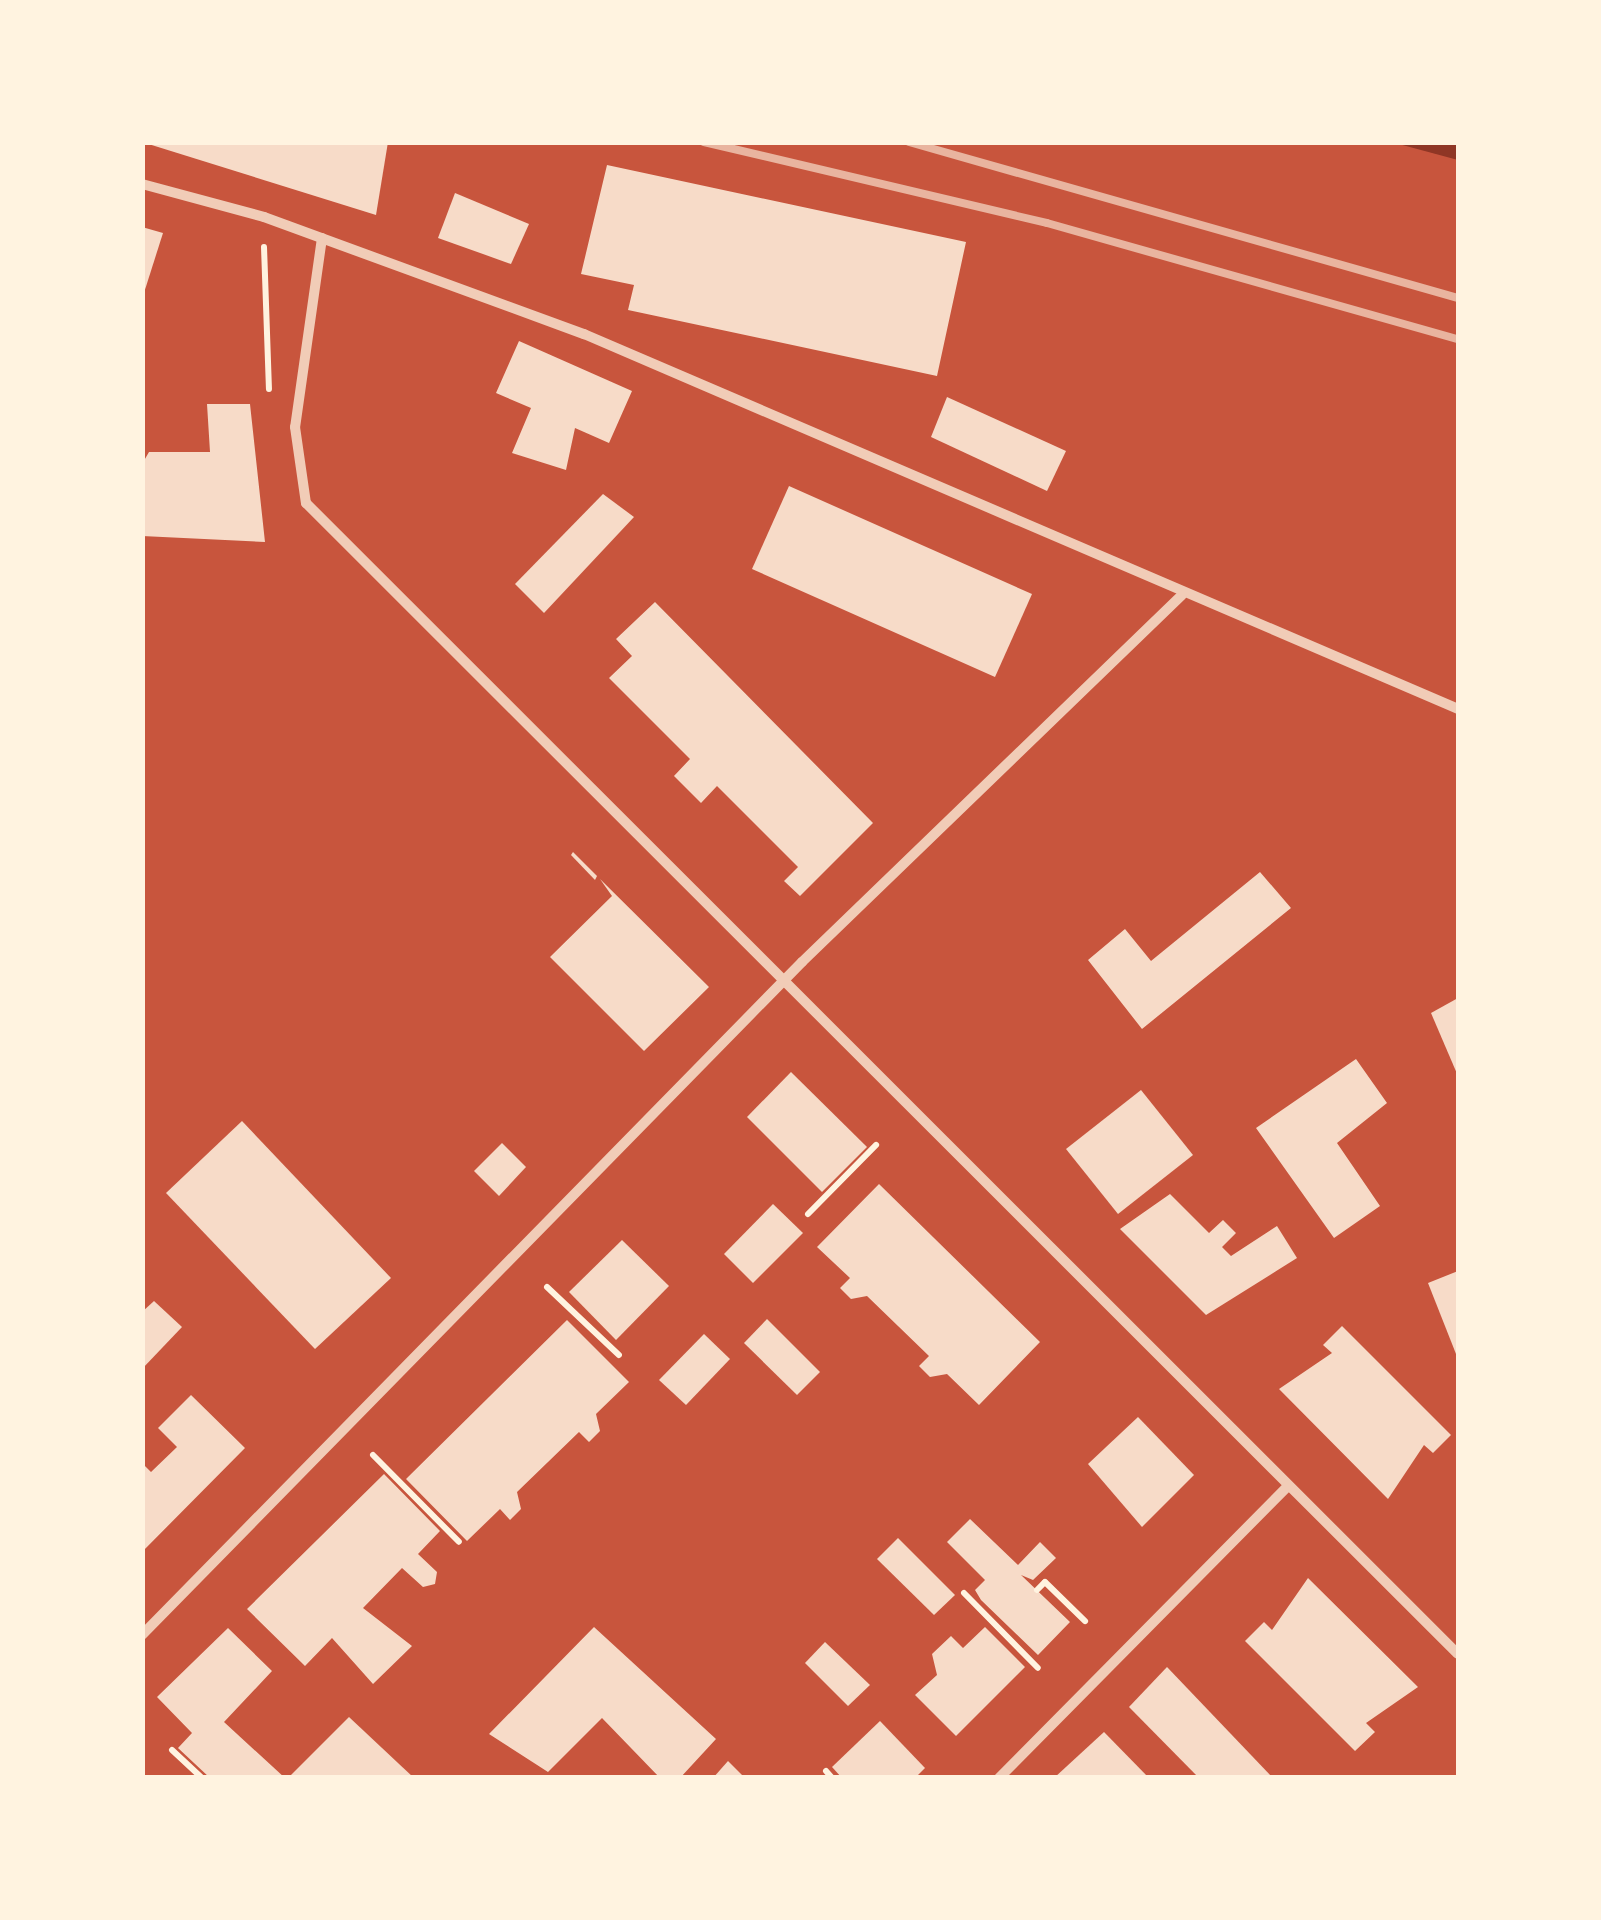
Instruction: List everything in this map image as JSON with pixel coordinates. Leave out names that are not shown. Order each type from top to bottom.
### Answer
[{"type":"street","points":[[142,184],[322,238],[584,334],[1182,594],[1458,709]]},
{"type":"street","points":[[322,238],[295,426],[306,503],[787,977],[1458,1654]]},
{"type":"street","points":[[142,1635],[787,977],[1182,594]]},
{"type":"street","points":[[999,1778],[1288,1486]]},
{"type":"path","points":[[808,1214],[876,1145]]},
{"type":"path","points":[[547,1286],[619,1355]]},
{"type":"path","points":[[373,1455],[459,1542]]},
{"type":"path","points":[[1037,1590],[1045,1582],[1085,1621]]},
{"type":"path","points":[[964,1593],[1038,1668]]},
{"type":"path","points":[[172,1750],[202,1778]]},
{"type":"shaded area","points":[[1395,143],[1458,143],[1458,160]]},
{"type":"building","points":[[142,142],[388,142],[376,215]]},
{"type":"building","points":[[607,165],[966,242],[937,376],[628,310],[634,285],[581,274]]},
{"type":"building","points":[[455,193],[529,224],[511,264],[438,238]]},
{"type":"building","points":[[142,227],[163,233],[143,296],[142,295]]},
{"type":"building","points":[[519,341],[632,391],[609,443],[575,428],[566,470],[512,453],[531,408],[496,393]]},
{"type":"building","points":[[947,397],[1066,451],[1047,491],[931,437]]},
{"type":"building","points":[[207,404],[250,404],[265,542],[142,536],[142,464],[149,452],[210,452]]},
{"type":"building","points":[[789,486],[1032,594],[995,677],[752,569]]},
{"type":"building","points":[[603,494],[634,517],[544,613],[515,584]]},
{"type":"building","points":[[655,602],[873,823],[800,896],[784,881],[798,867],[717,786],[701,803],[674,776],[690,759],[609,678],[632,656],[616,639]]},
{"type":"building","points":[[573,852],[597,876],[595,880],[571,855]]},
{"type":"building","points":[[1260,872],[1291,908],[1142,1029],[1088,960],[1125,929],[1151,961]]},
{"type":"building","points":[[600,879],[709,987],[644,1051],[550,957],[612,896]]},
{"type":"building","points":[[1458,998],[1458,1076],[1431,1013]]},
{"type":"building","points":[[1356,1059],[1387,1103],[1337,1143],[1380,1206],[1334,1238],[1256,1128]]},
{"type":"building","points":[[791,1072],[867,1147],[822,1192],[747,1117]]},
{"type":"building","points":[[1141,1090],[1193,1155],[1118,1214],[1066,1149]]},
{"type":"building","points":[[242,1121],[391,1278],[315,1349],[166,1193]]},
{"type":"building","points":[[502,1143],[526,1167],[499,1196],[474,1171]]},
{"type":"building","points":[[879,1184],[1040,1342],[979,1405],[947,1374],[930,1377],[919,1366],[929,1356],[867,1296],[851,1299],[840,1288],[850,1278],[817,1247]]},
{"type":"building","points":[[1170,1194],[1209,1233],[1223,1220],[1236,1233],[1222,1247],[1231,1256],[1277,1226],[1297,1258],[1206,1315],[1120,1229]]},
{"type":"building","points":[[773,1204],[803,1233],[753,1283],[724,1254]]},
{"type":"building","points":[[622,1240],[669,1286],[616,1340],[569,1292]]},
{"type":"building","points":[[1458,1271],[1458,1359],[1428,1283]]},
{"type":"building","points":[[154,1301],[182,1327],[142,1369],[142,1312]]},
{"type":"building","points":[[767,1319],[820,1372],[797,1395],[744,1343]]},
{"type":"building","points":[[567,1320],[629,1382],[596,1414],[600,1431],[589,1442],[579,1432],[517,1492],[521,1509],[510,1520],[500,1509],[467,1541],[406,1479]]},
{"type":"building","points":[[1342,1326],[1451,1435],[1433,1453],[1424,1445],[1388,1499],[1279,1389],[1332,1353],[1323,1345]]},
{"type":"building","points":[[704,1334],[730,1359],[686,1405],[659,1380]]},
{"type":"building","points":[[191,1395],[245,1448],[142,1552],[142,1463],[151,1472],[177,1447],[158,1428]]},
{"type":"building","points":[[1138,1417],[1194,1475],[1142,1527],[1088,1464]]},
{"type":"building","points":[[384,1474],[440,1531],[418,1554],[437,1572],[435,1584],[423,1587],[402,1568],[363,1608],[412,1646],[373,1684],[332,1638],[305,1666],[247,1609]]},
{"type":"building","points":[[970,1519],[1018,1565],[1040,1542],[1056,1558],[1033,1580],[1021,1575],[1070,1622],[1038,1655],[981,1600],[975,1590],[985,1580],[947,1542]]},
{"type":"building","points":[[898,1538],[955,1595],[934,1615],[877,1559]]},
{"type":"building","points":[[1308,1578],[1418,1687],[1366,1723],[1375,1732],[1355,1751],[1245,1641],[1264,1622],[1272,1630]]},
{"type":"building","points":[[594,1627],[716,1739],[680,1778],[660,1778],[602,1718],[548,1772],[489,1734]]},
{"type":"building","points":[[985,1627],[1025,1667],[956,1736],[915,1695],[937,1675],[932,1654],[951,1636],[963,1648]]},
{"type":"building","points":[[228,1628],[272,1671],[224,1722],[285,1778],[210,1778],[178,1748],[192,1733],[157,1697]]},
{"type":"building","points":[[825,1642],[870,1685],[848,1706],[805,1663]]},
{"type":"building","points":[[1167,1667],[1273,1778],[1199,1778],[1129,1707]]},
{"type":"building","points":[[349,1717],[414,1778],[288,1778]]},
{"type":"building","points":[[880,1721],[925,1768],[915,1778],[842,1778],[832,1767]]},
{"type":"building","points":[[1104,1732],[1149,1778],[1054,1778]]},
{"type":"building","points":[[728,1761],[745,1778],[713,1778]]},
{"type":"railway","points":[[704,142],[1047,223],[1458,339]]},
{"type":"railway","points":[[909,142],[1458,298]]}]
